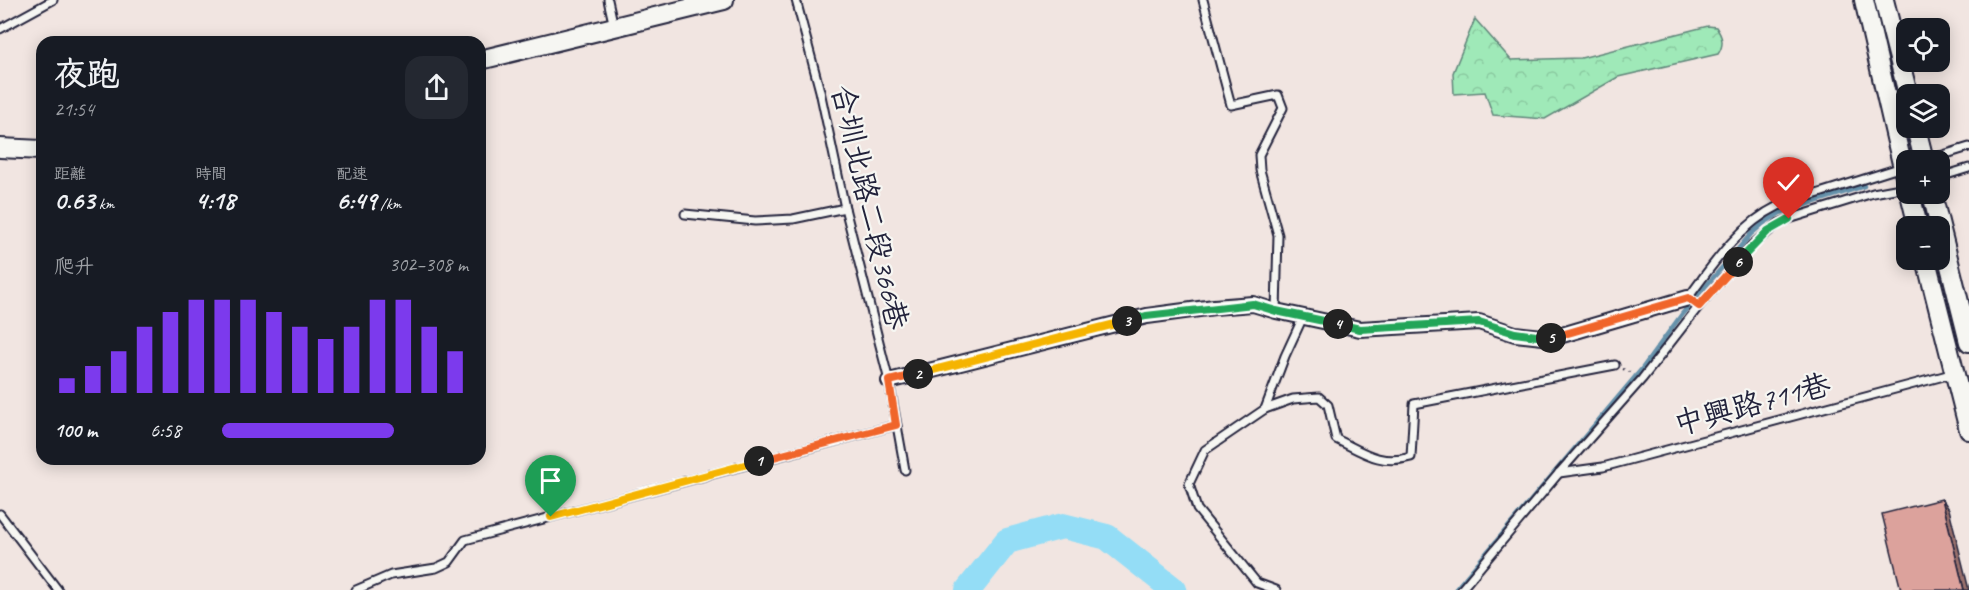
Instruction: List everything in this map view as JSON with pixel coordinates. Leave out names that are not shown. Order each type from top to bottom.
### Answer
[{"type":"street","points":[[486,59],[724,0]]},
{"type":"street","points":[[1864,0],[1900,150]]},
{"type":"street","points":[[1884,0],[1905,84]]},
{"type":"street","points":[[0,148],[36,150]]},
{"type":"street","points":[[1934,204],[1969,342]]},
{"type":"street","points":[[1929,270],[1962,371],[1969,430]]},
{"type":"street","points":[[889,381],[1146,316],[1253,304],[1360,329],[1479,322],[1515,333],[1552,338],[1694,302]]},
{"type":"lane","points":[[0,28],[53,0]]},
{"type":"lane","points":[[608,0],[614,27]]},
{"type":"lane","name":"合圳北路二段366巷","points":[[796,0],[889,381],[905,470]]},
{"type":"lane","points":[[1203,0],[1231,105],[1278,95],[1283,108],[1259,155],[1260,170],[1278,235],[1276,311]]},
{"type":"lane","points":[[1950,153],[1969,147]]},
{"type":"lane","points":[[1950,174],[1969,168]]},
{"type":"lane","points":[[1461,590],[1642,379],[1694,302],[1726,249],[1751,224],[1778,206],[1896,174]]},
{"type":"lane","points":[[1694,302],[1752,245],[1779,223],[1873,192],[1896,189]]},
{"type":"lane","points":[[685,214],[755,221],[793,219],[846,208]]},
{"type":"lane","points":[[1265,409],[1285,356],[1304,316]]},
{"type":"lane","points":[[1276,590],[1257,583],[1197,509],[1189,484],[1205,450],[1265,409],[1293,399],[1319,397],[1328,405],[1336,439],[1380,460],[1396,461],[1411,457],[1414,405],[1615,365]]},
{"type":"lane","name":"中興路711巷","points":[[1559,473],[1604,467],[1962,371]]},
{"type":"lane","points":[[356,590],[391,575],[436,568],[450,562],[465,540],[896,425]]},
{"type":"lane","points":[[0,514],[58,590]]},
{"type":"green space","points":[[1475,19],[1511,60],[1581,58],[1708,26],[1716,27],[1722,43],[1718,54],[1618,77],[1545,119],[1493,115],[1485,92],[1454,94],[1453,73]]},
{"type":"building","points":[[1942,499],[1964,590],[1901,590],[1882,514]]},
{"type":"waterway","points":[[1455,590],[1641,370],[1682,314],[1751,234],[1780,213],[1864,186]]},
{"type":"waterway","points":[[968,590],[1007,541],[1063,526],[1107,537],[1174,590]]},
{"type":"route","points":[[551,517],[896,425],[889,381],[1146,316],[1253,304],[1360,329],[1479,322],[1515,333],[1552,338],[1688,298],[1699,306],[1752,245],[1779,223],[1789,219]]}]
